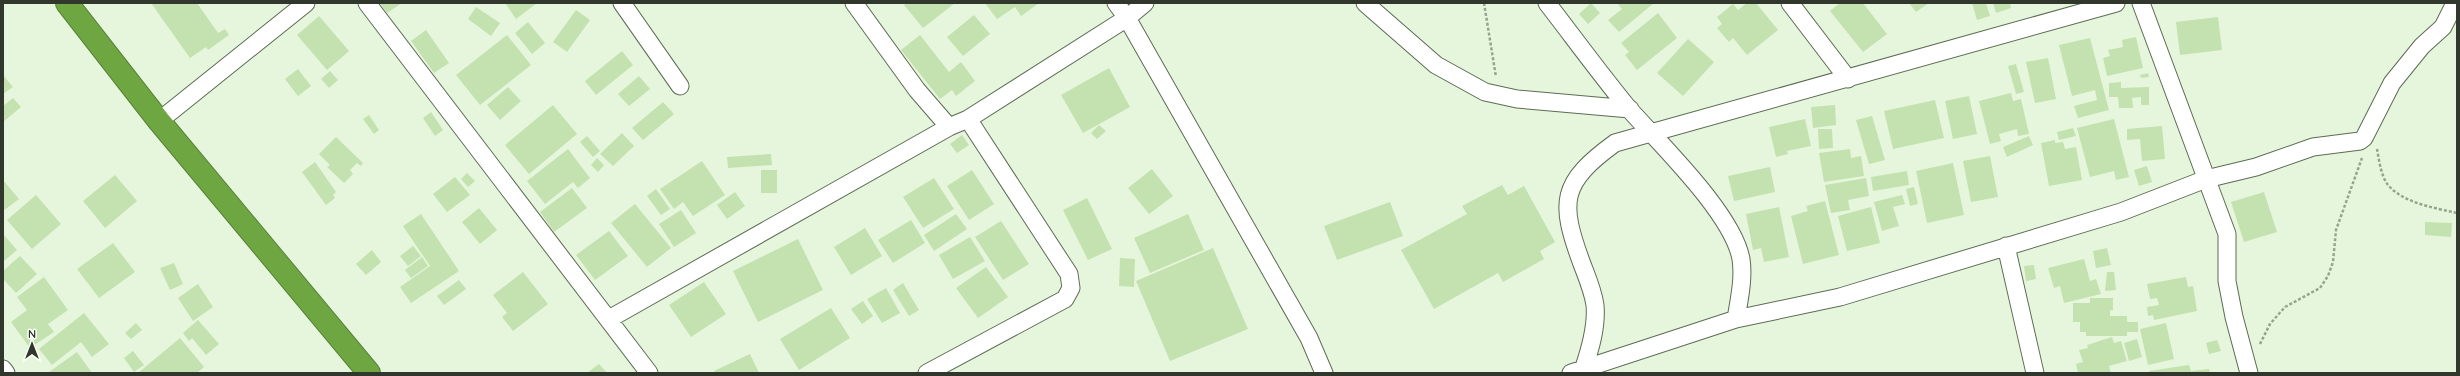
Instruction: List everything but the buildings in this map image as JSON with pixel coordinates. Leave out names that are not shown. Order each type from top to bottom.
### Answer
[{"type":"highway","points":[[67,3],[159,121],[369,373]]},
{"type":"street","points":[[159,121],[306,3]]},
{"type":"street","points":[[367,3],[649,373]]},
{"type":"street","points":[[622,3],[680,86]]},
{"type":"street","points":[[854,3],[917,90],[950,127]]},
{"type":"street","points":[[1116,3],[1127,18],[1309,338],[1324,373]]},
{"type":"street","points":[[609,319],[950,127],[968,119],[1127,18],[1145,3]]},
{"type":"street","points":[[1365,3],[1436,65],[1475,88],[1500,96],[1630,109]]},
{"type":"street","points":[[1547,3],[1630,109],[1652,132],[1708,199],[1735,240],[1741,258],[1742,276],[1736,319]]},
{"type":"street","points":[[1790,3],[1848,79]]},
{"type":"street","points":[[1577,371],[1591,346],[1595,305],[1570,233],[1567,202],[1574,183],[1582,169],[1615,143],[2116,3]]},
{"type":"street","points":[[2140,3],[2227,234],[2227,281],[2249,373]]},
{"type":"street","points":[[1577,371],[1736,319],[1840,297],[2121,212],[2206,180],[2256,167],[2313,147],[2357,141],[2364,138],[2392,83],[2422,46],[2443,27],[2455,3]]},
{"type":"street","points":[[927,373],[1065,299],[1071,288],[1068,274],[968,119]]},
{"type":"street","points":[[2006,246],[2035,373]]},
{"type":"street","points":[[3,369],[6,373]]},
{"type":"path","points":[[1484,3],[1500,96]]},
{"type":"path","points":[[2372,121],[2379,161],[2388,185],[2405,197],[2431,207],[2457,213]]},
{"type":"path","points":[[2249,373],[2270,324],[2285,307],[2320,288],[2328,276],[2333,262],[2336,230],[2362,159],[2364,138]]}]
